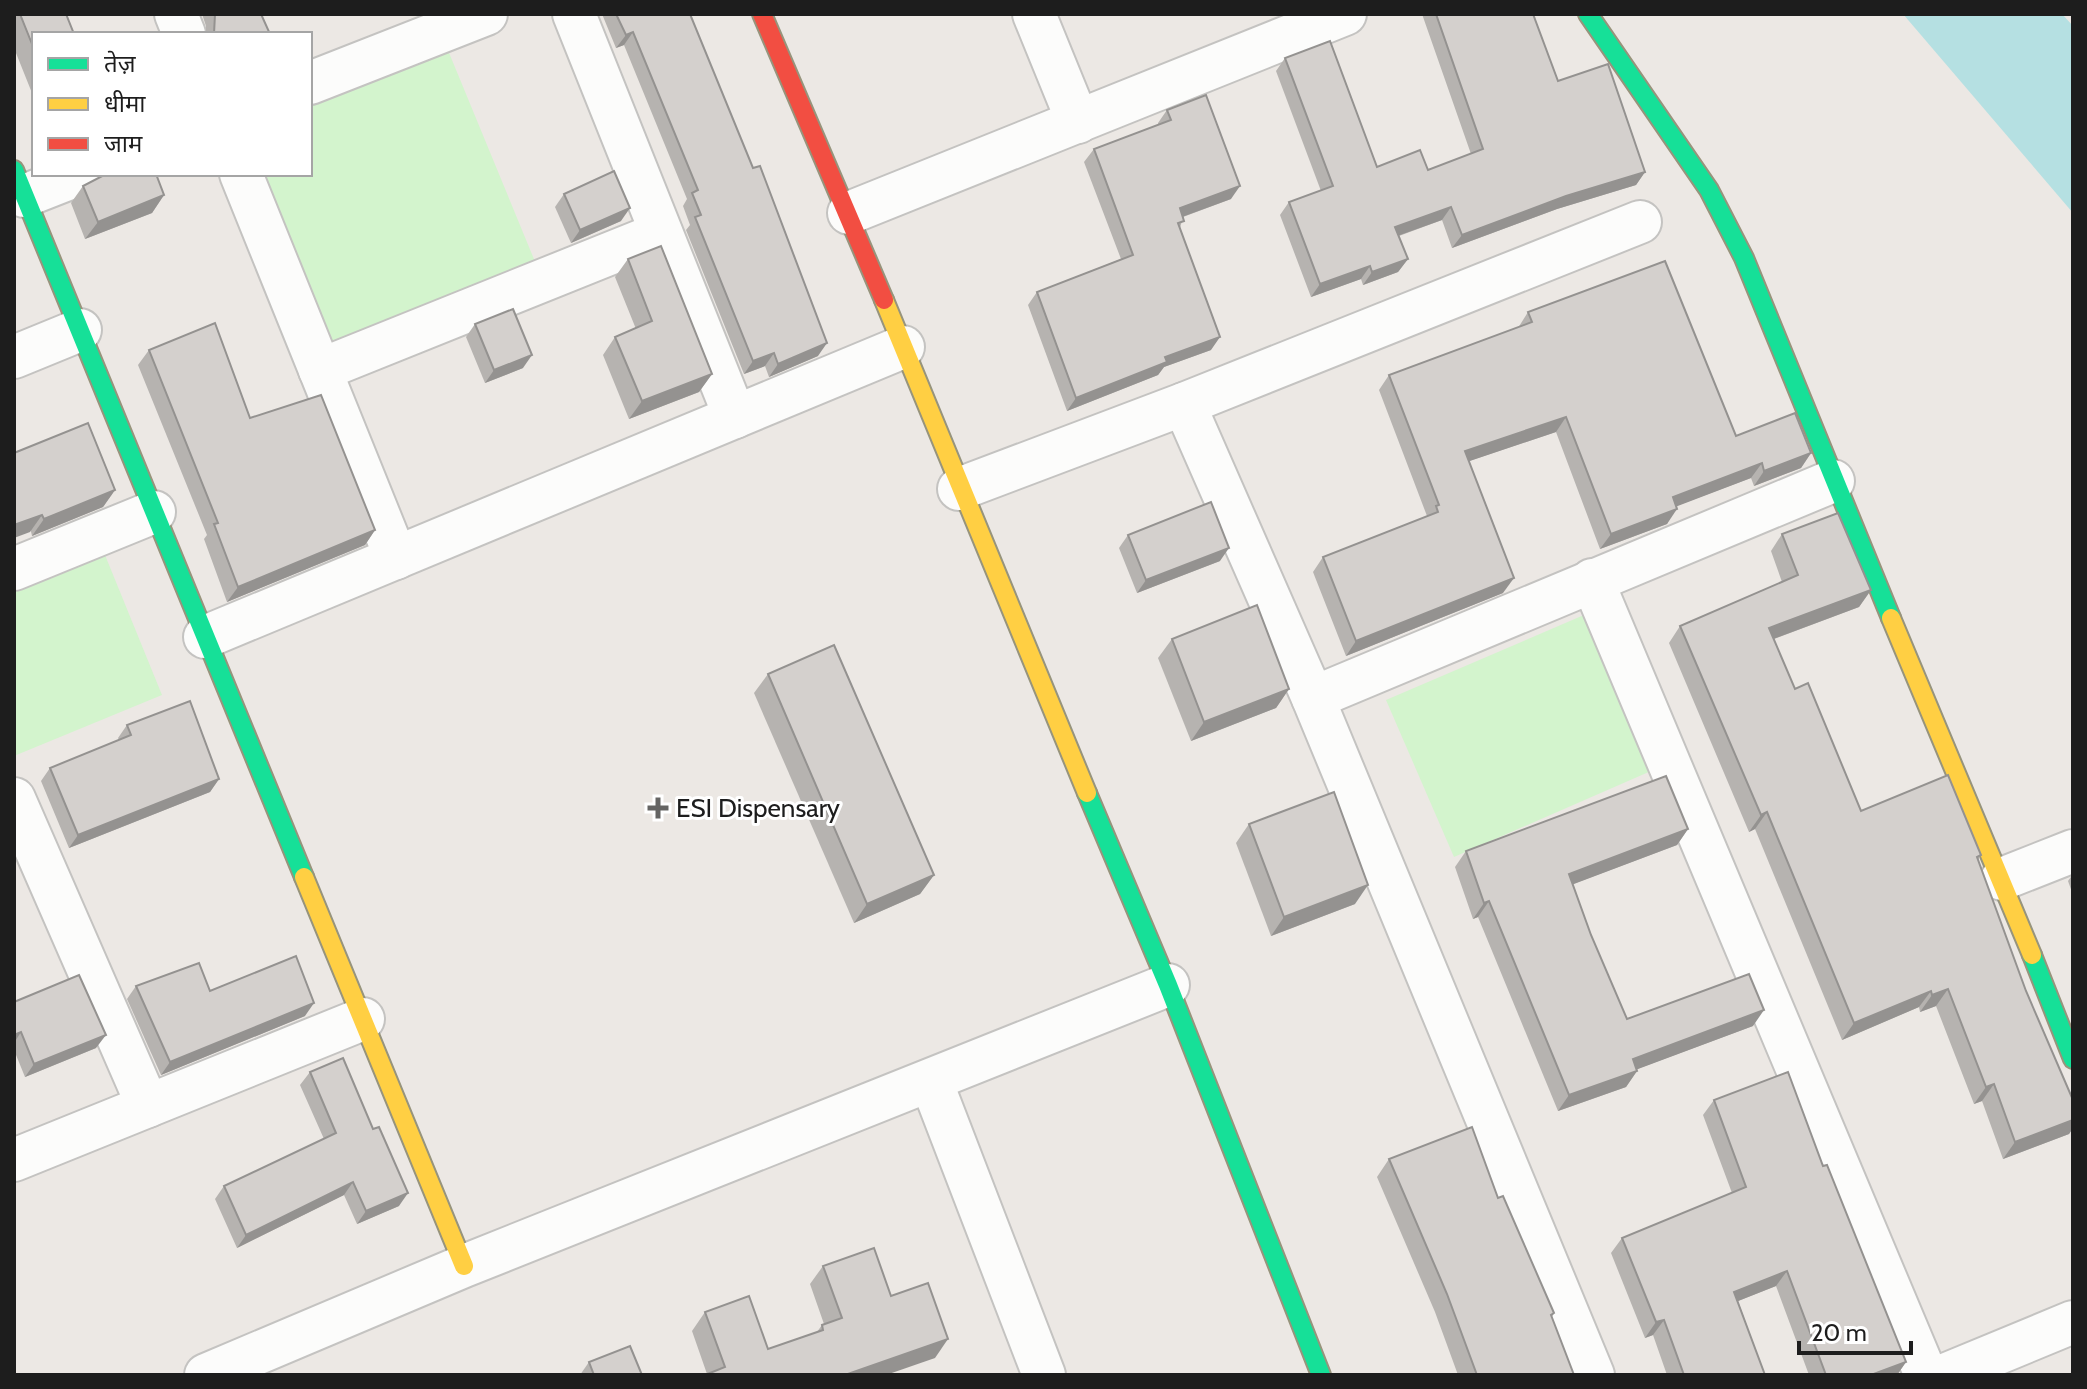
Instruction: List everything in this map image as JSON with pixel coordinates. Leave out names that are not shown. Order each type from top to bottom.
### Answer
[{"type":"street","points":[[312,82],[486,14]]},
{"type":"street","points":[[574,14],[735,417]]},
{"type":"street","points":[[762,14],[849,213],[959,489],[1168,985],[1321,1375]]},
{"type":"street","points":[[1034,14],[1078,122]]},
{"type":"street","points":[[1588,14],[1709,190],[1728,225],[1800,390],[1833,481],[2002,879],[2073,1059]]},
{"type":"street","points":[[849,213],[1334,16]]},
{"type":"street","points":[[66,176],[19,183],[464,1266]]},
{"type":"street","points":[[242,176],[396,558]]},
{"type":"street","points":[[959,489],[1184,404],[1640,222]]},
{"type":"street","points":[[320,370],[661,233]]},
{"type":"street","points":[[14,357],[80,330]]},
{"type":"street","points":[[205,637],[903,347]]},
{"type":"street","points":[[1184,404],[1313,698],[1593,1375]]},
{"type":"street","points":[[1313,698],[1833,481]]},
{"type":"street","points":[[14,569],[154,512]]},
{"type":"street","points":[[1592,580],[1926,1375]]},
{"type":"street","points":[[14,799],[148,1106]]},
{"type":"street","points":[[2002,879],[2073,851]]},
{"type":"street","points":[[206,1375],[464,1266],[1168,985]]},
{"type":"street","points":[[14,1160],[363,1019]]},
{"type":"street","points":[[931,1081],[1041,1374]]},
{"type":"street","points":[[1945,1375],[2073,1322]]},
{"type":"green space","points":[[445,43],[536,264],[331,348],[260,176],[312,176],[312,97]]},
{"type":"green space","points":[[105,555],[162,695],[14,756],[14,592]]},
{"type":"green space","points":[[1584,615],[1651,771],[1454,857],[1386,700]]},
{"type":"water","points":[[1903,14],[2062,14],[2073,26],[2073,213]]},
{"type":"building","points":[[20,14],[66,14],[73,32],[32,32],[32,44]]},
{"type":"building","points":[[215,14],[261,14],[269,32],[214,32]]},
{"type":"building","points":[[616,14],[690,14],[753,168],[760,166],[827,343],[778,364],[774,353],[753,361],[695,217],[701,215],[692,193],[698,190],[633,32],[626,35]]},
{"type":"building","points":[[1436,14],[1533,14],[1558,81],[1608,64],[1645,172],[1566,196],[1462,235],[1451,207],[1395,227],[1408,259],[1372,272],[1370,266],[1320,284],[1289,202],[1333,186],[1285,58],[1330,41],[1377,167],[1420,150],[1428,170],[1483,149]]},
{"type":"building","points":[[1206,95],[1240,186],[1180,208],[1184,221],[1178,223],[1220,337],[1165,357],[1167,362],[1076,398],[1037,292],[1133,255],[1094,149],[1171,120],[1167,110]]},
{"type":"building","points":[[614,171],[630,208],[580,230],[564,194]]},
{"type":"building","points":[[102,176],[157,176],[164,195],[98,222],[83,186]]},
{"type":"building","points":[[661,246],[712,374],[642,401],[615,337],[652,321],[628,259]]},
{"type":"building","points":[[1665,261],[1736,436],[1795,413],[1811,453],[1764,471],[1762,463],[1673,497],[1677,509],[1611,534],[1566,417],[1465,451],[1514,578],[1356,641],[1323,557],[1438,512],[1436,506],[1439,505],[1389,375],[1532,322],[1528,312]]},
{"type":"building","points":[[513,309],[532,355],[494,370],[475,324]]},
{"type":"building","points":[[215,323],[250,418],[321,395],[375,530],[238,587],[214,524],[218,523],[149,350]]},
{"type":"building","points":[[88,423],[115,490],[44,519],[42,515],[14,525],[14,453]]},
{"type":"building","points":[[1211,502],[1229,548],[1146,580],[1128,535]]},
{"type":"building","points":[[1838,513],[1871,590],[1769,628],[1795,689],[1808,683],[1861,811],[1948,775],[1981,855],[1977,857],[2026,991],[2073,1100],[2073,1120],[2015,1142],[1994,1084],[1986,1087],[1948,989],[1932,995],[1931,991],[1854,1023],[1767,812],[1761,815],[1680,626],[1798,575],[1782,534]]},
{"type":"building","points":[[1257,605],[1289,689],[1204,722],[1172,639]]},
{"type":"building","points":[[834,645],[934,875],[867,904],[768,674]]},
{"type":"building","points":[[190,701],[219,779],[78,835],[50,768],[131,735],[127,725]]},
{"type":"building","points":[[1666,776],[1688,829],[1569,874],[1591,935],[1627,1019],[1749,974],[1764,1010],[1633,1059],[1637,1071],[1569,1095],[1489,901],[1484,903],[1466,851]]},
{"type":"building","points":[[1334,792],[1368,885],[1284,917],[1249,824]]},
{"type":"building","points":[[296,956],[314,1003],[170,1062],[136,986],[199,963],[210,991]]},
{"type":"building","points":[[79,975],[106,1035],[34,1064],[21,1032],[14,1035],[14,1002]]},
{"type":"building","points":[[343,1058],[373,1129],[379,1127],[408,1193],[366,1211],[353,1182],[246,1235],[224,1186],[336,1133],[310,1072]]},
{"type":"building","points":[[1788,1072],[1823,1166],[1827,1165],[1906,1362],[1871,1375],[1826,1375],[1787,1271],[1734,1292],[1765,1375],[1684,1375],[1664,1320],[1656,1322],[1622,1238],[1746,1187],[1714,1100]]},
{"type":"building","points":[[1472,1127],[1498,1198],[1503,1196],[1554,1313],[1551,1315],[1574,1375],[1477,1375],[1447,1294],[1389,1159]]},
{"type":"building","points":[[874,1248],[891,1296],[928,1283],[948,1339],[845,1375],[705,1375],[725,1367],[705,1312],[749,1296],[768,1349],[823,1330],[822,1325],[842,1318],[823,1266]]},
{"type":"building","points":[[630,1346],[642,1375],[594,1375],[589,1362]]},
{"type":"traffic: fast","points":[[1588,14],[1709,190],[1744,258],[1891,618]]},
{"type":"traffic: fast","points":[[14,170],[304,877]]},
{"type":"traffic: fast","points":[[1087,793],[1168,985],[1321,1375]]},
{"type":"traffic: fast","points":[[2032,955],[2073,1059]]},
{"type":"traffic: slow","points":[[884,300],[1087,793]]},
{"type":"traffic: slow","points":[[1891,618],[2032,955]]},
{"type":"traffic: slow","points":[[304,877],[464,1266]]},
{"type":"traffic: jam","points":[[762,14],[884,300]]},
{"type":"place","name":"ESI Dispensary","points":[[658,808]]}]
